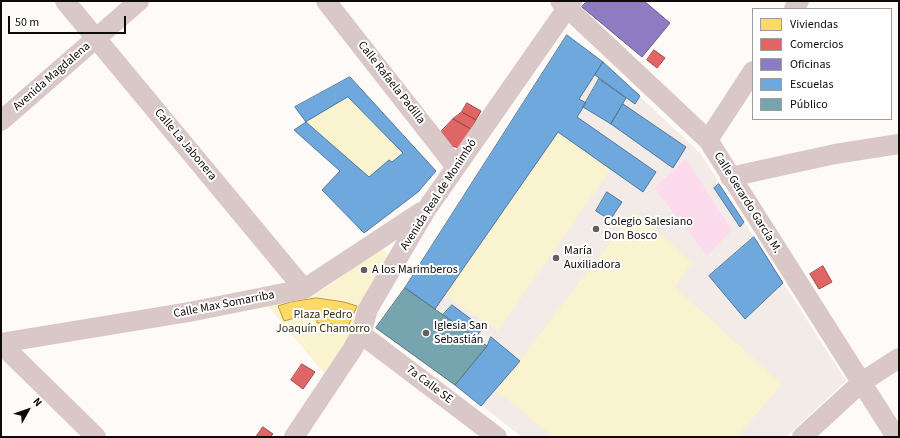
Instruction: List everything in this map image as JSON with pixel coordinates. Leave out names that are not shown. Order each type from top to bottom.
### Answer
[{"type":"street","name":"Calle La Jabonera","points":[[65,1],[304,289]]},
{"type":"street","name":"Avenida Magdalena","points":[[1,121],[139,1]]},
{"type":"street","name":"Calle Rafaela Padilla","points":[[326,1],[456,167]]},
{"type":"street","name":"Avenida Real de Monimbó","points":[[294,437],[352,350],[361,334],[368,309],[426,210],[567,3]]},
{"type":"street","name":"Calle Gerardo García M.","points":[[567,3],[708,140],[730,177],[896,437]]},
{"type":"street","points":[[708,140],[752,73]]},
{"type":"street","points":[[730,177],[835,154],[899,144]]},
{"type":"street","name":"Calle Max Somarriba","points":[[1,344],[189,312],[304,289],[426,210]]},
{"type":"street","name":"7a Calle SE","points":[[361,334],[497,437]]},
{"type":"street","points":[[1,344],[96,437]]},
{"type":"street","points":[[802,437],[862,382],[899,358]]},
{"type":"shaded area","name":"Colegio Salesiano Don Bosco","points":[[567,35],[603,62],[700,153],[846,381],[786,437],[522,437],[455,385],[376,328],[405,288]]},
{"type":"shaded area","points":[[686,159],[732,230],[707,256],[654,188]]},
{"type":"green space","points":[[348,97],[403,153],[392,162],[389,160],[369,177],[306,122]]},
{"type":"green space","points":[[558,132],[611,169],[498,331],[445,295]]},
{"type":"green space","points":[[634,211],[692,262],[675,287],[782,384],[737,437],[554,437],[496,391]]},
{"type":"green space","name":"Plaza Pedro Joaquín Chamorro","points":[[379,249],[386,251],[388,258],[348,343],[325,374],[267,305],[323,290]]},
{"type":"building: Viviendas","points":[[317,298],[344,302],[357,306],[347,329],[328,323],[317,323],[317,314],[306,315],[284,321],[278,306],[290,302]]},
{"type":"building: Comercios","points":[[654,50],[665,58],[657,68],[647,60]]},
{"type":"building: Comercios","points":[[467,103],[481,111],[476,120],[462,112]]},
{"type":"building: Comercios","points":[[462,112],[476,120],[471,129],[453,119]]},
{"type":"building: Comercios","points":[[453,119],[471,129],[460,148],[451,146],[439,134]]},
{"type":"building: Comercios","points":[[823,266],[832,282],[819,289],[810,274]]},
{"type":"building: Comercios","name":"Plaza Pedro Joaquín Chamorro","points":[[302,364],[315,372],[303,389],[291,380]]},
{"type":"building: Comercios","points":[[263,427],[273,434],[270,437],[256,437]]},
{"type":"building: Oficinas","points":[[587,1],[644,1],[670,23],[642,57],[582,7]]},
{"type":"building: Escuelas","points":[[567,35],[603,62],[579,99],[586,103],[577,117],[656,172],[643,192],[558,132],[435,309],[405,288]]},
{"type":"building: Escuelas","points":[[603,62],[640,96],[635,104],[595,75]]},
{"type":"building: Escuelas","points":[[350,77],[436,171],[418,192],[364,233],[322,190],[340,171],[294,130],[306,122],[295,107]],"holes":[[[348,97],[403,153],[392,162],[389,160],[369,177],[306,122]]]},
{"type":"building: Escuelas","points":[[599,79],[626,98],[611,124],[583,107]]},
{"type":"building: Escuelas","points":[[623,104],[686,147],[673,168],[611,124]]},
{"type":"building: Escuelas","points":[[719,184],[744,222],[740,227],[714,188]]},
{"type":"building: Escuelas","points":[[607,192],[622,202],[610,220],[596,211]]},
{"type":"building: Escuelas","points":[[754,237],[783,283],[745,319],[709,276]]},
{"type":"building: Escuelas","points":[[452,305],[483,328],[475,338],[443,315]]},
{"type":"building: Escuelas","points":[[491,337],[520,361],[481,406],[455,385],[487,346]]},
{"type":"building: Público","name":"Iglesia San Sebastián","points":[[405,288],[487,346],[455,385],[376,328]]},
{"type":"place","name":"Colegio Salesiano Don Bosco","points":[[596,229]]},
{"type":"place","name":"María Auxiliadora","points":[[556,258]]},
{"type":"place","name":"A los Marimberos","points":[[364,270]]},
{"type":"place","name":"Iglesia San Sebastián","points":[[426,333]]}]
